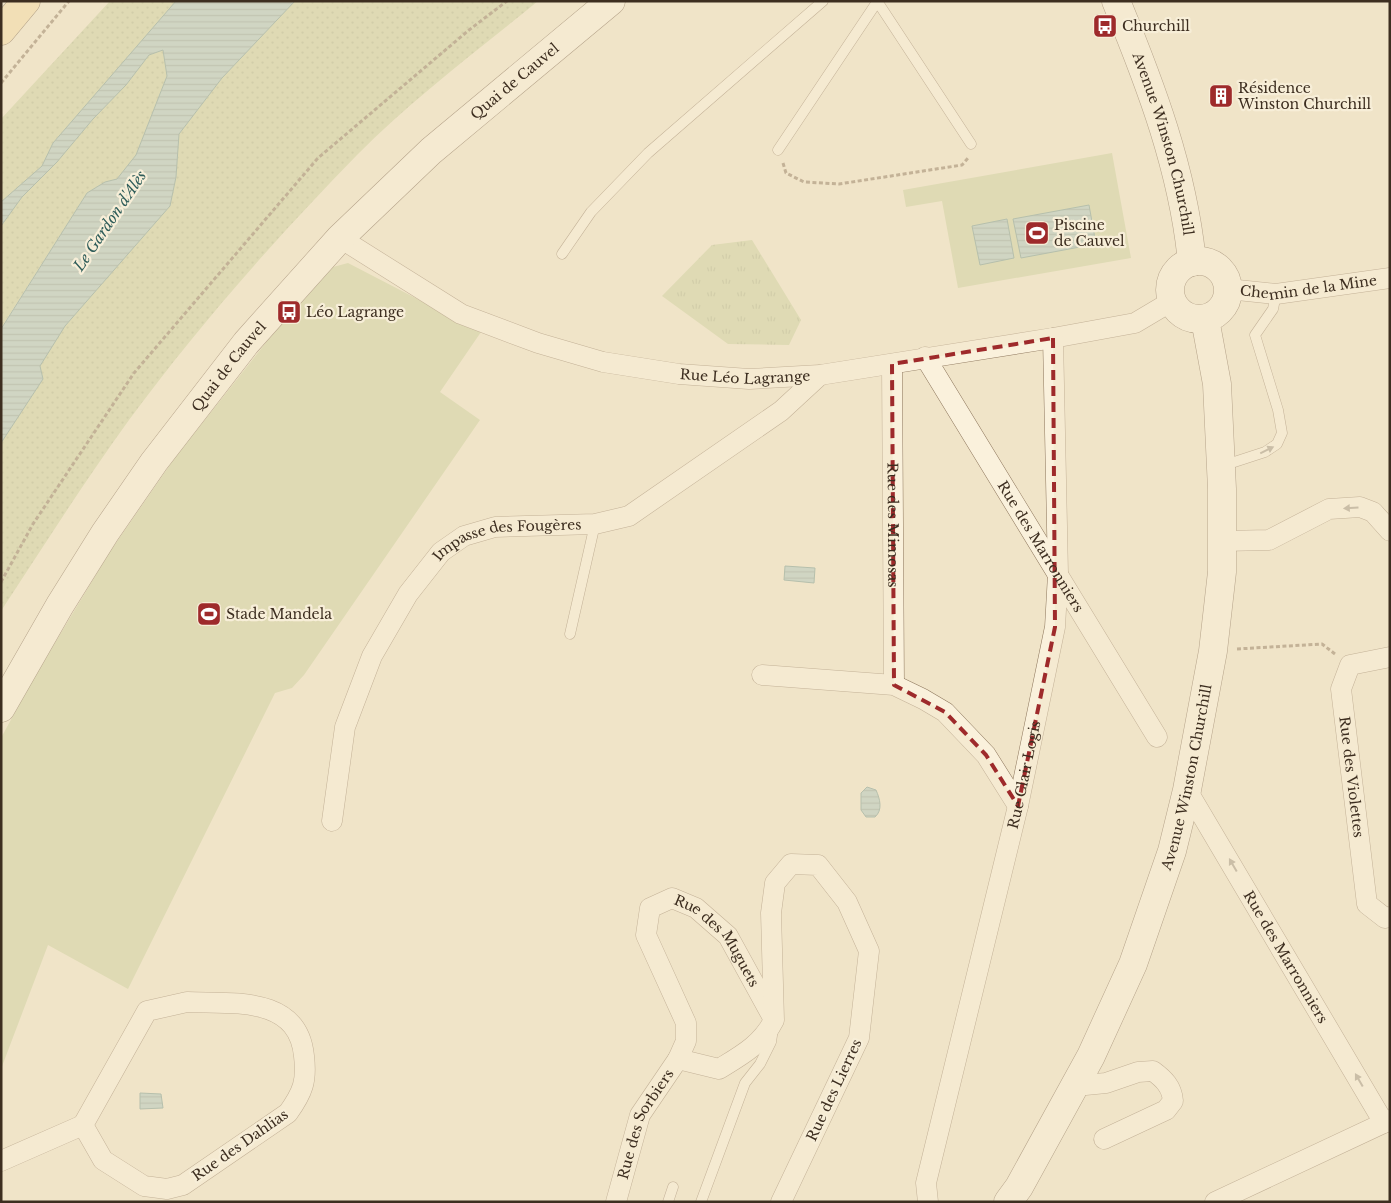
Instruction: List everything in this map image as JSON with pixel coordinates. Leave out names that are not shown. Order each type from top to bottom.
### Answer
[{"type":"main road","points":[[1,31],[26,1]]},
{"type":"main road","name":"Quai de Cauvel","points":[[1,708],[100,541],[154,462],[246,343],[340,238],[431,151],[611,1]]},
{"type":"main road","name":"Avenue Winston Churchill","points":[[1116,1],[1145,72],[1175,160],[1188,228],[1192,262]]},
{"type":"main road","points":[[1192,262],[1209,263],[1222,273],[1228,289],[1225,305],[1213,316],[1205,319],[1189,318],[1182,314],[1172,301],[1170,284],[1173,277],[1184,265],[1192,262]]},
{"type":"main road","name":"Avenue Winston Churchill","points":[[1016,1197],[1104,1029],[1133,964],[1169,860],[1187,790],[1213,651],[1222,572],[1221,466],[1216,384],[1205,319]]},
{"type":"street","name":"Rue Léo Lagrange","points":[[340,238],[461,314],[538,343],[602,362],[679,374],[749,379],[820,375],[1135,323],[1172,301]]},
{"type":"street","name":"Chemin de la Mine","points":[[1228,289],[1276,294],[1390,278]]},
{"type":"street","name":"Rue Clair Logis","points":[[928,1202],[926,1183],[1018,806],[1055,627],[1058,574],[1053,338]]},
{"type":"street","name":"Rue des Marronniers","points":[[926,358],[1157,737]]},
{"type":"street","name":"Rue des Mimosas","points":[[892,364],[894,685]]},
{"type":"street","name":"Impasse des Fougères","points":[[332,821],[345,726],[372,656],[408,594],[441,552],[464,536],[495,528],[595,524],[629,516],[781,410],[820,375]]},
{"type":"street","points":[[1223,541],[1269,540],[1330,509],[1360,507],[1373,512],[1390,531]]},
{"type":"street","points":[[1350,665],[1390,657]]},
{"type":"street","name":"Rue des Violettes","points":[[1350,665],[1341,689],[1367,904],[1385,918],[1390,918]]},
{"type":"street","points":[[762,675],[894,685],[944,712],[986,755],[1018,806]]},
{"type":"street","name":"Rue des Marronniers","points":[[1187,790],[1387,1121]]},
{"type":"street","name":"Rue des Lierres","points":[[774,1020],[771,913],[775,883],[791,864],[818,864],[848,902],[869,951],[859,1038],[781,1202]]},
{"type":"street","name":"Rue des Muguets","points":[[678,1059],[686,1041],[686,1023],[646,935],[650,908],[672,898],[696,908],[728,936],[774,1020]]},
{"type":"street","name":"Rue des Dahlias","points":[[187,1002],[253,1004],[286,1016],[299,1036],[304,1049],[306,1077],[298,1099],[288,1113],[183,1185],[167,1190],[144,1186],[103,1160],[83,1125],[147,1011],[187,1002]]},
{"type":"street","name":"Rue des Sorbiers","points":[[616,1202],[640,1115],[678,1059],[719,1069],[750,1050],[766,1036],[774,1020]]},
{"type":"street","points":[[1075,1086],[1106,1083],[1138,1072],[1153,1071],[1164,1079],[1172,1091],[1173,1101],[1166,1110],[1104,1139]]},
{"type":"street","points":[[1215,1202],[1387,1121]]},
{"type":"street","points":[[1,1161],[83,1125]]},
{"type":"lane","points":[[562,254],[590,212],[648,153],[823,1]]},
{"type":"lane","points":[[778,150],[877,2],[971,144]]},
{"type":"lane","points":[[1221,466],[1264,452],[1277,444],[1282,433],[1278,410],[1255,335],[1273,309],[1276,294]]},
{"type":"lane","points":[[570,634],[595,524]]},
{"type":"lane","points":[[701,1202],[745,1083],[760,1064],[772,1042],[774,1020]]},
{"type":"lane","points":[[668,1202],[673,1187]]},
{"type":"path","points":[[1,83],[69,1]]},
{"type":"path","points":[[1,582],[33,524],[134,373],[318,158],[469,30],[507,1]]},
{"type":"path","points":[[778,150],[786,173],[804,182],[839,184],[962,165],[970,155],[971,144]]},
{"type":"path","points":[[1213,651],[1322,644],[1350,665]]},
{"type":"highlighted area","points":[[1053,338],[1055,627],[1018,806],[986,755],[945,712],[894,685],[892,364]]},
{"type":"green space","points":[[110,1],[176,1],[53,143],[42,166],[1,202],[1,119]]},
{"type":"green space","points":[[295,1],[538,1],[445,76],[378,134],[297,218],[239,283],[182,351],[129,420],[1,611],[1,443],[43,379],[39,366],[65,326],[170,206],[176,177],[179,134],[222,78]]},
{"type":"green space","points":[[163,50],[167,76],[136,155],[117,179],[105,182],[87,193],[1,328],[1,226],[22,197],[57,162],[93,119],[126,85],[149,55]]},
{"type":"green space","name":"Piscine de Cauvel","points":[[1112,153],[1131,258],[958,288],[942,201],[906,207],[903,190]]},
{"type":"green space","points":[[752,240],[801,320],[789,345],[728,344],[662,296],[712,245]]},
{"type":"green space","name":"Stade Mandela","points":[[348,263],[481,332],[440,392],[480,420],[304,675],[292,688],[275,693],[128,989],[48,945],[1,1069],[1,738],[32,681],[109,553],[174,459],[268,340],[333,267]]},
{"type":"water","name":"Le Gardon d'Alès","points":[[176,1],[295,1],[222,78],[179,134],[176,177],[170,206],[65,326],[40,366],[43,379],[1,443],[1,329],[87,193],[105,182],[117,179],[136,155],[167,76],[163,50],[149,55],[126,85],[93,119],[57,162],[22,197],[1,226],[1,202],[42,166],[53,143]]},
{"type":"water","points":[[1089,205],[1096,244],[1021,258],[1013,219]]},
{"type":"water","points":[[1007,219],[1014,258],[980,265],[972,226]]},
{"type":"water","points":[[785,566],[815,568],[814,583],[784,580]]},
{"type":"water","points":[[867,787],[876,790],[879,797],[880,808],[875,817],[866,817],[861,810],[861,793]]},
{"type":"water","points":[[140,1093],[161,1094],[163,1108],[140,1109]]},
{"type":"place","name":"Churchill","points":[[1105,26]]},
{"type":"place","name":"Résidence Winston Churchill","points":[[1221,96]]},
{"type":"place","name":"Piscine de Cauvel","points":[[1037,233]]},
{"type":"place","name":"Léo Lagrange","points":[[289,312]]},
{"type":"place","name":"Stade Mandela","points":[[209,614]]}]
